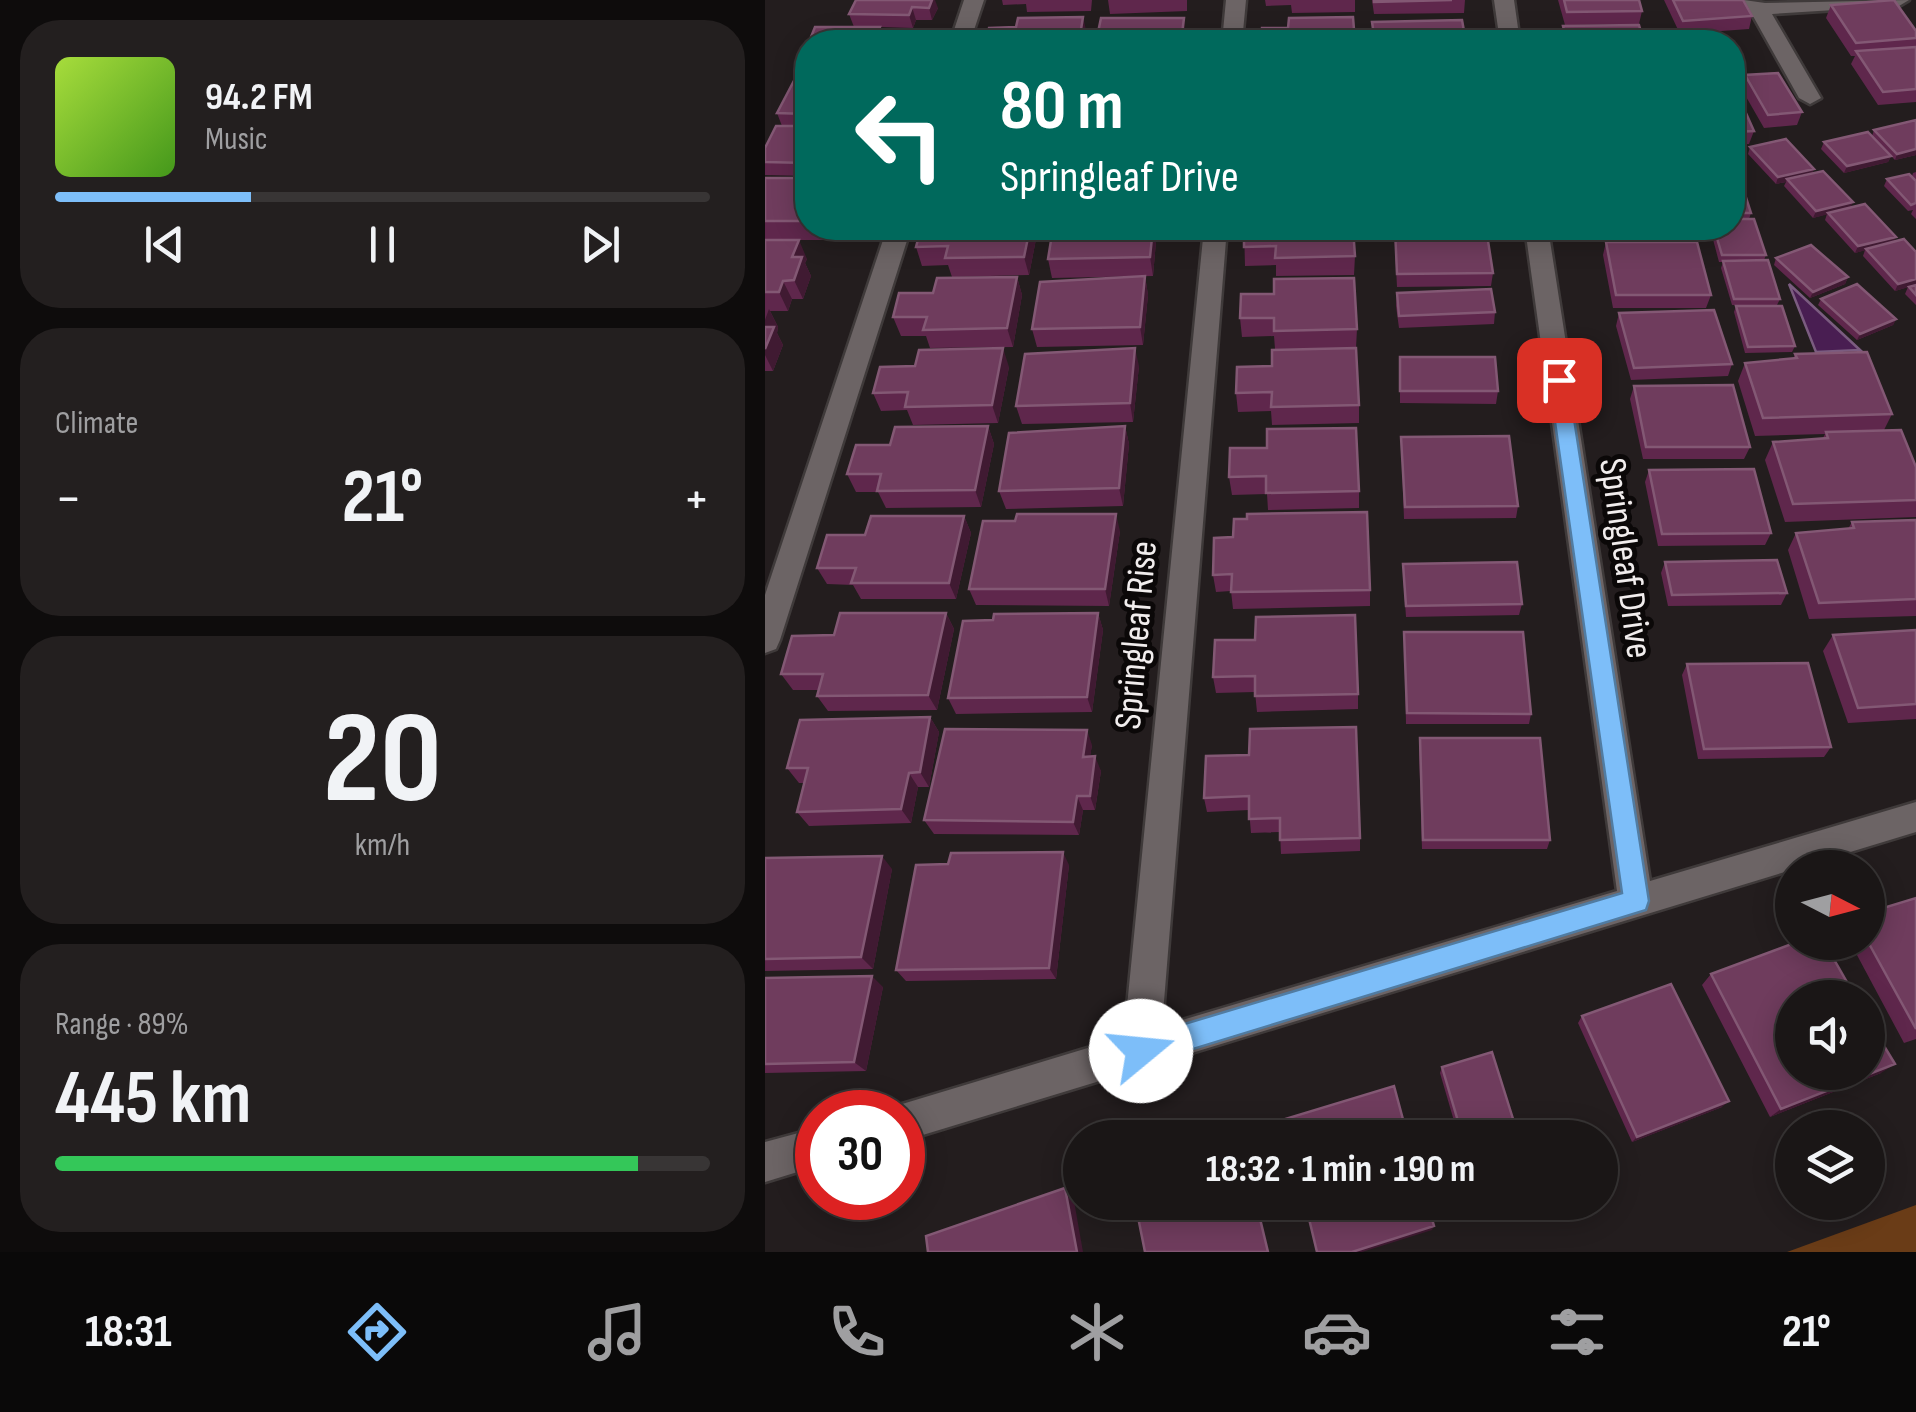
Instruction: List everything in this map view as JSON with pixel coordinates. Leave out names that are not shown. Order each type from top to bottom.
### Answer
[{"type":"street","points":[[964,30],[974,0]]},
{"type":"street","points":[[1234,30],[1236,0]]},
{"type":"street","points":[[1504,0],[1508,30]]},
{"type":"street","points":[[1811,98],[1756,4],[1899,0]]},
{"type":"street","points":[[765,640],[895,240]]},
{"type":"street","name":"Springleaf Rise","points":[[1141,1051],[1214,240]]},
{"type":"street","name":"Springleaf Drive","points":[[1538,240],[1636,901]]},
{"type":"street","points":[[925,1115],[1916,817]]},
{"type":"street","points":[[765,1162],[795,1153]]},
{"type":"shaded area","points":[[1789,284],[1860,350],[1816,352]]},
{"type":"shaded area","points":[[1916,1205],[1916,1252],[1787,1252],[1875,1220],[1885,1220],[1885,1216]]},
{"type":"building","points":[[856,0],[932,0],[929,8],[912,7],[909,15],[849,14]]},
{"type":"building","points":[[1374,0],[1452,0],[1374,2]]},
{"type":"building","points":[[1564,0],[1639,0],[1642,11],[1567,12]]},
{"type":"building","points":[[1673,0],[1743,0],[1752,16],[1683,21]]},
{"type":"building","points":[[1894,0],[1916,31],[1916,38],[1856,43],[1831,5]]},
{"type":"building","points":[[1083,17],[1081,30],[989,30],[1016,27],[1018,18]]},
{"type":"building","points":[[1353,17],[1354,30],[1262,30],[1288,28],[1289,18]]},
{"type":"building","points":[[1101,18],[1184,18],[1182,30],[1098,30]]},
{"type":"building","points":[[1462,20],[1464,30],[1373,30],[1372,22]]},
{"type":"building","points":[[1639,25],[1640,30],[1564,30],[1563,26]]},
{"type":"building","points":[[815,27],[880,27],[879,30],[814,30]]},
{"type":"building","points":[[1916,47],[1916,89],[1883,92],[1856,51]]},
{"type":"building","points":[[1778,73],[1802,112],[1768,115],[1745,75]]},
{"type":"building","points":[[795,79],[795,114],[777,113]]},
{"type":"building","points":[[1745,111],[1754,131],[1745,131]]},
{"type":"building","points":[[1916,120],[1916,149],[1897,154],[1874,130]]},
{"type":"building","points":[[776,126],[795,126],[795,163],[765,162],[765,148]]},
{"type":"building","points":[[1868,132],[1891,156],[1847,166],[1824,142]]},
{"type":"building","points":[[1786,139],[1814,169],[1778,177],[1750,147]]},
{"type":"building","points":[[1823,171],[1853,202],[1816,211],[1787,179]]},
{"type":"building","points":[[1909,174],[1916,181],[1916,203],[1911,205],[1887,179]]},
{"type":"building","points":[[765,178],[795,178],[795,221],[765,221]]},
{"type":"building","points":[[1865,204],[1896,237],[1858,246],[1828,213]]},
{"type":"building","points":[[1745,219],[1754,219],[1766,255],[1722,255],[1718,240],[1745,240]]},
{"type":"building","points":[[1904,239],[1916,252],[1916,279],[1898,284],[1866,249]]},
{"type":"building","points":[[765,240],[799,240],[792,257],[802,257],[794,280],[783,281],[779,292],[765,292]]},
{"type":"building","points":[[918,240],[1028,240],[1024,257],[945,258],[948,246],[916,247]]},
{"type":"building","points":[[1051,240],[1152,240],[1150,257],[1048,259]]},
{"type":"building","points":[[1244,240],[1354,240],[1355,256],[1275,258],[1276,246],[1244,247]]},
{"type":"building","points":[[1396,240],[1488,240],[1493,273],[1397,274]]},
{"type":"building","points":[[1606,242],[1697,242],[1711,295],[1616,295]]},
{"type":"building","points":[[1811,245],[1848,277],[1813,292],[1776,258]]},
{"type":"building","points":[[1768,260],[1780,299],[1734,299],[1723,261]]},
{"type":"building","points":[[1145,276],[1140,327],[1032,329],[1040,282]]},
{"type":"building","points":[[1017,277],[1007,328],[923,330],[927,317],[893,317],[899,293],[933,293],[937,278]]},
{"type":"building","points":[[1354,278],[1357,329],[1274,331],[1274,318],[1240,318],[1241,294],[1274,294],[1274,279]]},
{"type":"building","points":[[1857,284],[1896,319],[1860,334],[1821,299]]},
{"type":"building","points":[[1491,289],[1495,312],[1399,316],[1397,293]]},
{"type":"building","points":[[1736,306],[1782,306],[1795,346],[1748,347]]},
{"type":"building","points":[[1714,310],[1732,364],[1634,368],[1619,313]]},
{"type":"building","points":[[765,327],[774,327],[765,349]]},
{"type":"building","points":[[1003,348],[992,405],[905,407],[908,392],[873,393],[880,367],[915,366],[919,350]]},
{"type":"building","points":[[1135,348],[1130,403],[1016,406],[1025,354]]},
{"type":"building","points":[[1356,348],[1359,405],[1271,407],[1272,392],[1236,393],[1237,367],[1272,366],[1272,350]]},
{"type":"building","points":[[1867,352],[1892,414],[1763,418],[1745,363],[1797,358],[1795,354]]},
{"type":"building","points":[[1400,357],[1495,357],[1498,391],[1400,391]]},
{"type":"building","points":[[1733,385],[1750,447],[1646,447],[1634,386]]},
{"type":"building","points":[[988,426],[975,490],[877,491],[881,474],[847,474],[856,445],[890,445],[895,427]]},
{"type":"building","points":[[1125,426],[1119,488],[999,491],[1009,433]]},
{"type":"building","points":[[1356,428],[1359,491],[1266,493],[1266,476],[1229,477],[1230,448],[1267,448],[1267,429]]},
{"type":"building","points":[[1901,430],[1916,467],[1916,500],[1793,504],[1773,442],[1828,438],[1826,432]]},
{"type":"building","points":[[1509,436],[1518,506],[1405,507],[1401,437]]},
{"type":"building","points":[[1754,469],[1771,533],[1662,534],[1649,470]]},
{"type":"building","points":[[1367,512],[1370,590],[1231,592],[1232,574],[1213,575],[1214,538],[1233,537],[1234,519],[1247,519],[1247,514]]},
{"type":"building","points":[[1017,514],[1116,514],[1105,589],[969,589],[983,521],[1015,521]]},
{"type":"building","points":[[871,516],[964,516],[949,583],[851,583],[856,568],[817,568],[827,535],[865,535]]},
{"type":"building","points":[[1916,520],[1916,599],[1819,603],[1796,533],[1854,528],[1852,522]]},
{"type":"building","points":[[1777,560],[1787,593],[1672,595],[1665,562]]},
{"type":"building","points":[[1517,562],[1522,604],[1406,606],[1403,564]]},
{"type":"building","points":[[840,613],[946,613],[928,695],[817,696],[823,674],[781,674],[792,636],[834,635]]},
{"type":"building","points":[[1098,613],[1087,697],[948,698],[963,621],[993,620],[994,614]]},
{"type":"building","points":[[1355,615],[1358,694],[1255,696],[1255,676],[1213,677],[1215,640],[1255,640],[1256,617]]},
{"type":"building","points":[[1916,630],[1916,704],[1858,708],[1833,635]]},
{"type":"building","points":[[1404,632],[1523,632],[1531,714],[1407,713]]},
{"type":"building","points":[[1808,663],[1831,747],[1704,749],[1687,664]]},
{"type":"building","points":[[930,717],[920,772],[909,773],[901,809],[797,812],[808,768],[787,768],[800,720]]},
{"type":"building","points":[[1356,727],[1360,838],[1280,840],[1280,818],[1249,819],[1249,796],[1204,798],[1206,756],[1249,755],[1250,729]]},
{"type":"building","points":[[945,729],[1087,730],[1083,757],[1095,756],[1090,796],[1077,796],[1073,822],[924,820]]},
{"type":"building","points":[[1420,738],[1540,738],[1550,840],[1423,840]]},
{"type":"building","points":[[1063,852],[1049,968],[896,970],[916,865],[948,864],[951,853]]},
{"type":"building","points":[[882,856],[861,957],[765,959],[765,858]]},
{"type":"building","points":[[1916,898],[1916,1029],[1878,960],[1885,960],[1885,907]]},
{"type":"building","points":[[1775,950],[1775,960],[1834,960],[1846,980],[1775,980],[1775,1090],[1829,1090],[1781,1109],[1711,974]]},
{"type":"building","points":[[872,976],[854,1062],[765,1064],[765,978]]},
{"type":"building","points":[[1671,984],[1729,1101],[1637,1137],[1582,1016]]},
{"type":"building","points":[[1885,1048],[1895,1064],[1885,1068]]},
{"type":"building","points":[[1492,1052],[1513,1120],[1458,1120],[1442,1067]]},
{"type":"building","points":[[1394,1086],[1403,1120],[1285,1120]]},
{"type":"building","points":[[1063,1189],[1063,1220],[1071,1220],[1077,1252],[928,1252],[926,1236]]},
{"type":"building","points":[[1139,1220],[1260,1220],[1268,1252],[1145,1252]]},
{"type":"building","points":[[1309,1220],[1432,1220],[1434,1226],[1352,1252],[1317,1252]]},
{"type":"route","points":[[1141,1051],[1636,901],[1559,380]]}]
